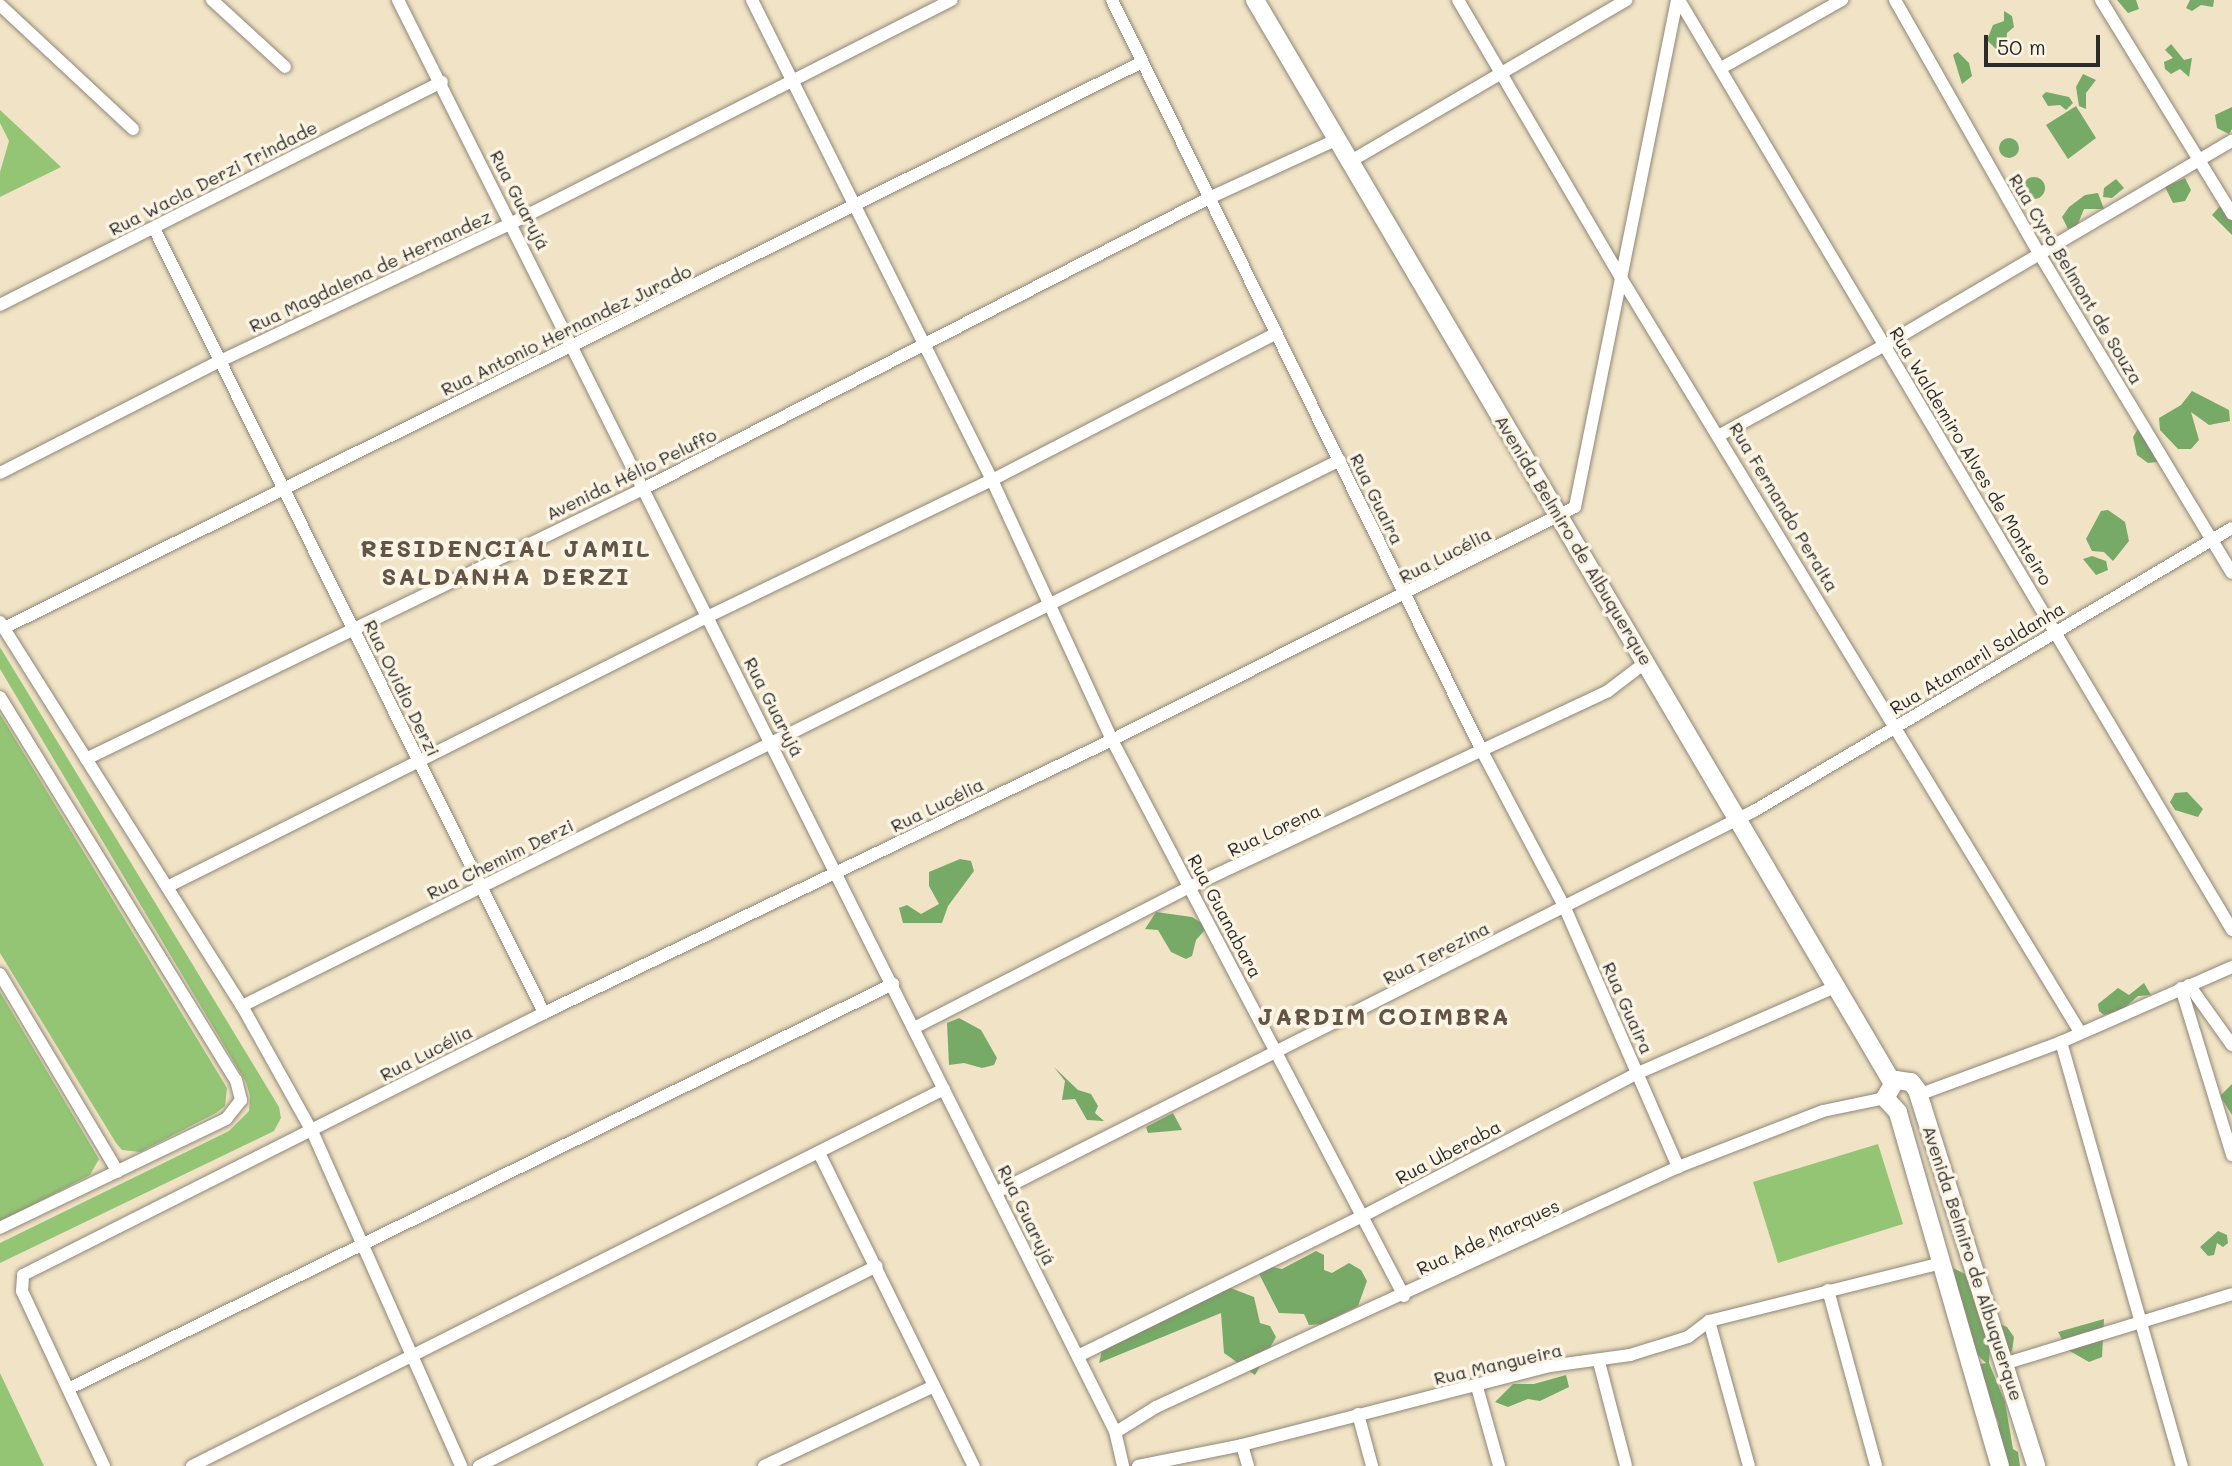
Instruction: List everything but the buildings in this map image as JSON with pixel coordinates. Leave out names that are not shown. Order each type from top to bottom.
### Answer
[{"type":"main road","name":"Avenida Belmiro de Albuquerque","points":[[1255,0],[1837,986],[1898,1112],[2000,1466]]},
{"type":"main road","points":[[1888,1090],[1911,1082],[1918,1095],[1910,1110],[1898,1112]]},
{"type":"main road","name":"Avenida Belmiro de Albuquerque","points":[[1918,1095],[2007,1363],[2036,1466]]},
{"type":"street","points":[[212,0],[285,67]]},
{"type":"street","name":"Rua Guarujá","points":[[398,0],[442,82],[1116,1432],[1123,1466]]},
{"type":"street","name":"Rua Guanabara","points":[[752,0],[992,480],[1112,740],[1404,1296]]},
{"type":"street","name":"Rua Magdalena de Hernandez","points":[[0,473],[220,360],[512,223],[952,0]]},
{"type":"street","name":"Rua Guaira","points":[[1112,0],[1483,753],[1565,908],[1678,1167]]},
{"type":"street","name":"Rua Fernando Peralta","points":[[1458,0],[1620,276],[1720,435],[2080,1032]]},
{"type":"street","points":[[1351,161],[1500,70],[1626,0]]},
{"type":"street","points":[[1620,276],[1678,0]]},
{"type":"street","name":"Rua Waldemiro Alves de Monteiro","points":[[1678,0],[1723,67],[2232,930]]},
{"type":"street","points":[[1723,67],[1842,0]]},
{"type":"street","name":"Rua Cyro Belmont de Souza","points":[[1895,0],[2040,255],[2232,573]]},
{"type":"street","points":[[2101,0],[2232,214]]},
{"type":"street","points":[[0,5],[133,129]]},
{"type":"street","name":"Rua Antonio Hernandez Jurado","points":[[2,625],[285,491],[1142,62]]},
{"type":"street","name":"Rua Wacla Derzi Trindade","points":[[0,305],[442,82]]},
{"type":"street","name":"Avenida Hélio Peluffo","points":[[86,759],[645,488],[1209,198],[1338,139]]},
{"type":"street","points":[[1720,435],[1885,345],[2232,141]]},
{"type":"street","name":"Rua Ovidio Derzi","points":[[154,228],[544,1013]]},
{"type":"street","name":"Rua Lucélia","points":[[70,1388],[22,1291],[23,1276],[544,1013],[1112,740],[1405,596],[1575,507],[1620,276]]},
{"type":"street","points":[[167,887],[709,615],[992,480],[1275,334]]},
{"type":"street","name":"Rua Chemim Derzi","points":[[242,1006],[1339,460]]},
{"type":"street","name":"Rua Atamaril Saldanha","points":[[1740,818],[2232,528]]},
{"type":"street","points":[[2,625],[242,1006],[312,1130],[461,1466]]},
{"type":"street","name":"Rua Lorena","points":[[914,1028],[1190,887],[1483,753],[1608,691],[1646,662]]},
{"type":"street","points":[[0,697],[236,1080],[241,1100],[226,1119],[0,1228]]},
{"type":"street","name":"Rua Terezina","points":[[997,1192],[1740,818]]},
{"type":"street","points":[[1918,1095],[2061,1042],[2232,967]]},
{"type":"street","points":[[0,974],[118,1172]]},
{"type":"street","points":[[104,1466],[70,1388],[893,984]]},
{"type":"street","name":"Rua Uberaba","points":[[1078,1356],[1363,1216],[1638,1073],[1837,986]]},
{"type":"street","points":[[2185,986],[2232,1045]]},
{"type":"street","points":[[2185,986],[2232,1156]]},
{"type":"street","points":[[2061,1042],[2182,1466]]},
{"type":"street","points":[[192,1466],[944,1088]]},
{"type":"street","name":"Rua Ade Marques","points":[[1116,1432],[1156,1407],[1404,1296],[1678,1167],[1823,1111],[1888,1090]]},
{"type":"street","points":[[819,1153],[974,1466]]},
{"type":"street","name":"Rua Mangueira","points":[[1138,1466],[1242,1445],[1358,1414],[1477,1387],[1550,1366],[1599,1362],[1670,1344],[1709,1321],[1941,1263]]},
{"type":"street","points":[[479,1466],[876,1265]]},
{"type":"street","points":[[1828,1290],[1876,1466]]},
{"type":"street","points":[[2007,1363],[2232,1294]]},
{"type":"street","points":[[1709,1321],[1749,1466]]},
{"type":"street","points":[[1599,1362],[1626,1466]]},
{"type":"street","points":[[764,1466],[934,1386]]},
{"type":"street","points":[[1477,1387],[1499,1466]]},
{"type":"street","points":[[1358,1414],[1373,1466]]},
{"type":"street","points":[[1242,1445],[1248,1466]]},
{"type":"green space","points":[[2117,0],[2136,0],[2139,9],[2128,13]]},
{"type":"green space","points":[[2190,0],[2214,0],[2213,7],[2201,5],[2192,11],[2186,8]]},
{"type":"green space","points":[[2004,11],[2012,16],[2014,27],[2007,33],[2006,47],[1997,50],[1987,40],[1993,25],[2004,21]]},
{"type":"green space","points":[[2171,44],[2184,60],[2192,58],[2189,77],[2180,69],[2171,74],[2165,69],[2164,62],[2173,58],[2165,50]]},
{"type":"green space","points":[[1958,52],[1969,63],[1972,76],[1962,84],[1953,55]]},
{"type":"green space","points":[[2083,74],[2096,80],[2086,93],[2086,109],[2079,106],[2076,87]]},
{"type":"green space","points":[[2046,92],[2069,97],[2073,103],[2066,110],[2060,105],[2048,106],[2042,96]]},
{"type":"green space","points":[[2076,106],[2096,138],[2068,159],[2046,125]]},
{"type":"green space","points":[[2232,107],[2232,129],[2229,134],[2217,128],[2215,115]]},
{"type":"green space","points":[[0,110],[61,167],[0,197],[0,172],[9,141],[0,123]]},
{"type":"green space","points":[[2009,138],[2016,141],[2019,148],[2016,155],[2009,158],[2002,155],[1999,148],[2002,141]]},
{"type":"green space","points":[[2034,177],[2042,180],[2045,188],[2042,196],[2034,199],[2026,196],[2023,188],[2026,180]]},
{"type":"green space","points":[[2185,178],[2191,190],[2185,201],[2173,203],[2165,187]]},
{"type":"green space","points":[[2116,179],[2124,188],[2112,198],[2103,197],[2104,188]]},
{"type":"green space","points":[[2098,193],[2104,209],[2084,209],[2077,226],[2068,229],[2062,217],[2069,207],[2085,195]]},
{"type":"green space","points":[[2220,206],[2232,208],[2232,235],[2212,215]]},
{"type":"green space","points":[[2192,391],[2229,410],[2230,421],[2209,425],[2191,412],[2199,440],[2191,449],[2178,449],[2160,430],[2159,418],[2181,405]]},
{"type":"green space","points":[[2138,429],[2159,460],[2157,462],[2148,463],[2137,455],[2133,437]]},
{"type":"green space","points":[[2108,510],[2125,522],[2129,541],[2113,561],[2104,552],[2092,551],[2086,539],[2101,511]]},
{"type":"green space","points":[[2092,556],[2106,561],[2108,570],[2096,575],[2083,559]]},
{"type":"green space","points":[[0,647],[279,1107],[281,1118],[274,1131],[0,1263],[0,1243],[229,1131],[249,1111],[250,1096],[246,1082],[0,669]]},
{"type":"green space","points":[[0,714],[227,1088],[225,1106],[216,1113],[140,1152],[122,1150],[116,1143],[0,953]]},
{"type":"green space","points":[[2187,792],[2203,809],[2198,817],[2175,810],[2170,802],[2175,793]]},
{"type":"green space","points":[[960,859],[971,861],[974,871],[948,906],[942,923],[903,923],[899,908],[907,905],[921,914],[939,904],[929,886],[929,872]]},
{"type":"green space","points":[[1156,912],[1192,917],[1203,924],[1205,930],[1196,940],[1192,956],[1186,959],[1171,952],[1158,930],[1145,929]]},
{"type":"green space","points":[[2144,983],[2151,995],[2138,996],[2122,1010],[2104,1015],[2099,1011],[2098,1004],[2118,988],[2129,995]]},
{"type":"green space","points":[[0,992],[99,1159],[90,1175],[0,1222]]},
{"type":"green space","points":[[959,1018],[981,1030],[997,1058],[994,1065],[982,1068],[964,1063],[949,1065],[947,1023]]},
{"type":"green space","points":[[1054,1067],[1078,1090],[1091,1094],[1098,1106],[1095,1113],[1104,1121],[1087,1120],[1075,1099],[1062,1100],[1065,1081]]},
{"type":"green space","points":[[2232,1084],[2232,1115],[2220,1096]]},
{"type":"green space","points":[[1173,1113],[1182,1130],[1148,1133],[1146,1127]]},
{"type":"green space","points":[[1878,1144],[1903,1224],[1778,1263],[1753,1182]]},
{"type":"green space","points":[[2218,1231],[2227,1235],[2228,1243],[2223,1247],[2217,1243],[2214,1255],[2208,1256],[2200,1247]]},
{"type":"green space","points":[[1316,1251],[1324,1255],[1324,1270],[1332,1273],[1349,1263],[1361,1270],[1367,1281],[1358,1306],[1322,1324],[1309,1325],[1304,1314],[1279,1313],[1258,1272],[1267,1266],[1282,1269]]},
{"type":"green space","points":[[1953,1268],[1965,1274],[1982,1317],[2007,1327],[2014,1337],[2012,1351],[2006,1354],[1990,1345],[1989,1363],[2005,1402],[2013,1449],[2018,1452],[2020,1466],[2004,1466],[1995,1436],[1999,1424],[1976,1365],[1986,1363],[1970,1348]]},
{"type":"green space","points":[[1228,1287],[1254,1297],[1260,1323],[1270,1326],[1276,1337],[1255,1375],[1224,1353],[1221,1313],[1099,1363],[1102,1350]]},
{"type":"green space","points":[[2104,1319],[2102,1357],[2089,1362],[2068,1350],[2058,1332]]},
{"type":"green space","points":[[0,1373],[44,1466],[0,1466]]},
{"type":"green space","points":[[1566,1375],[1569,1387],[1540,1401],[1528,1399],[1508,1407],[1495,1402],[1513,1384],[1534,1384]]},
{"type":"district","name":"RESIDENCIAL JAMIL SALDANHA DERZI","points":[[506,562]]},
{"type":"district","name":"JARDIM COIMBRA","points":[[1384,1016]]}]
